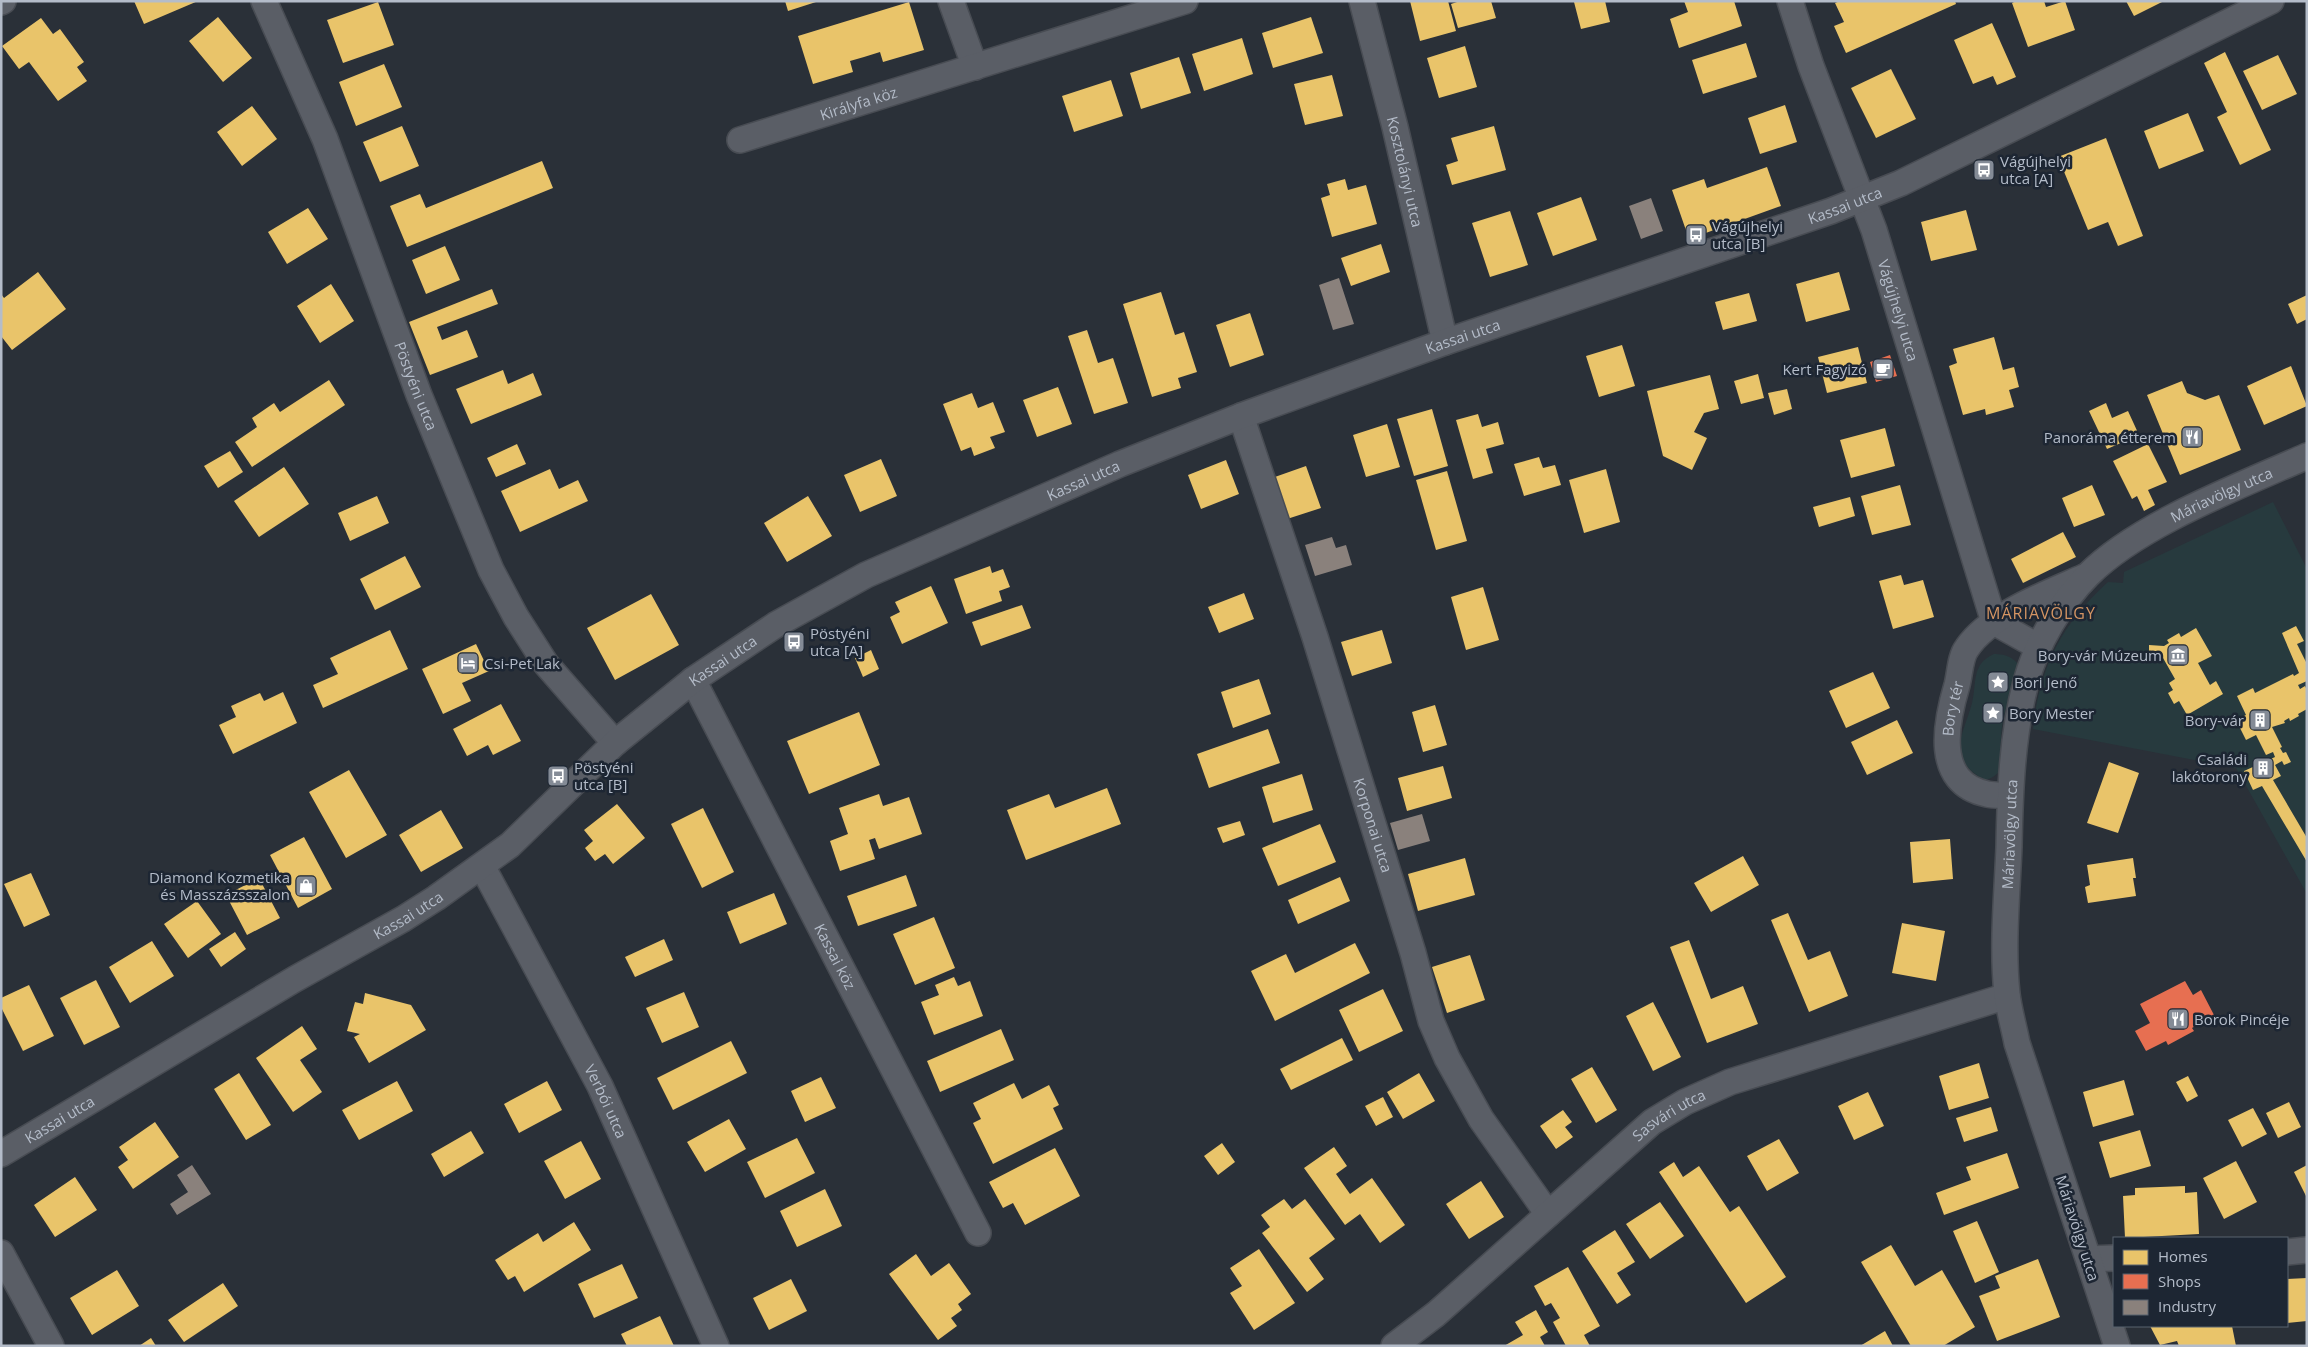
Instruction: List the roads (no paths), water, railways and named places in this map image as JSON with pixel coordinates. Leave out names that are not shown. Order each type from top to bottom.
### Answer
[{"type":"street","name":"Pöstyéni utca","points":[[264,1],[325,139],[419,395],[491,570],[516,617],[546,664],[615,743]]},
{"type":"street","points":[[952,1],[975,67]]},
{"type":"street","name":"Királyfa köz","points":[[740,140],[1185,1]]},
{"type":"street","name":"Kosztolányi utca","points":[[1362,1],[1395,127],[1445,342]]},
{"type":"street","name":"Vágújhelyi utca","points":[[1790,1],[1810,66],[1874,230],[1994,622]]},
{"type":"street","name":"Kassai utca","points":[[1,1154],[295,978],[403,919],[510,845],[615,743],[692,680],[777,624],[866,575],[1112,468],[1241,416],[1445,342],[1690,260],[1862,199],[1901,182],[2271,1]]},
{"type":"street","name":"Korponai utca","points":[[1241,416],[1320,655],[1410,944],[1431,1021],[1448,1058],[1482,1120],[1548,1214]]},
{"type":"street","name":"Máriavölgy utca","points":[[2117,1346],[2017,1043],[2007,996],[2005,948],[2010,795],[2021,704],[2026,680],[2039,647],[2062,607],[2087,576],[2105,560],[2138,537],[2177,516],[2307,456]]},
{"type":"street","name":"Bory tér","points":[[2010,795],[1987,794],[1971,788],[1955,773],[1947,749],[1946,727],[1950,705],[1966,649],[1994,622],[2042,595],[2087,576]]},
{"type":"street","points":[[1994,622],[2039,647]]},
{"type":"street","name":"Kassai köz","points":[[692,680],[978,1233]]},
{"type":"street","name":"Verbói utca","points":[[482,866],[600,1086],[716,1346]]},
{"type":"street","name":"Sasvári utca","points":[[1394,1346],[1436,1314],[1652,1122],[1685,1102],[1730,1082],[2007,996]]},
{"type":"street","points":[[2288,1252],[2307,1250]]},
{"type":"street","points":[[1,1253],[51,1346]]},
{"type":"street","points":[[2089,1259],[2113,1258]]},
{"type":"place","name":"Vágújhelyi utca [A]","points":[[1984,170]]},
{"type":"place","name":"Vágújhelyi utca [B]","points":[[1696,235]]},
{"type":"place","name":"Kert Fagyizó","points":[[1883,369]]},
{"type":"place","name":"Panoráma étterem","points":[[2192,437]]},
{"type":"place","name":"Pöstyéni utca [A]","points":[[794,642]]},
{"type":"place","name":"Bory-vár Múzeum","points":[[2178,655]]},
{"type":"place","name":"Csi-Pet Lak","points":[[468,663]]},
{"type":"place","name":"Bori Jenő","points":[[1998,682]]},
{"type":"place","name":"Bory Mester","points":[[1993,713]]},
{"type":"place","name":"Bory-vár","points":[[2260,720]]},
{"type":"place","name":"Családi lakótorony","points":[[2263,768]]},
{"type":"place","name":"Pöstyéni utca [B]","points":[[558,776]]},
{"type":"place","name":"Diamond Kozmetika és Masszázsszalon","points":[[306,886]]},
{"type":"place","name":"Borok Pincéje","points":[[2178,1019]]},
{"type":"district","name":"MÁRIAVÖLGY","points":[[2041,613]]}]
